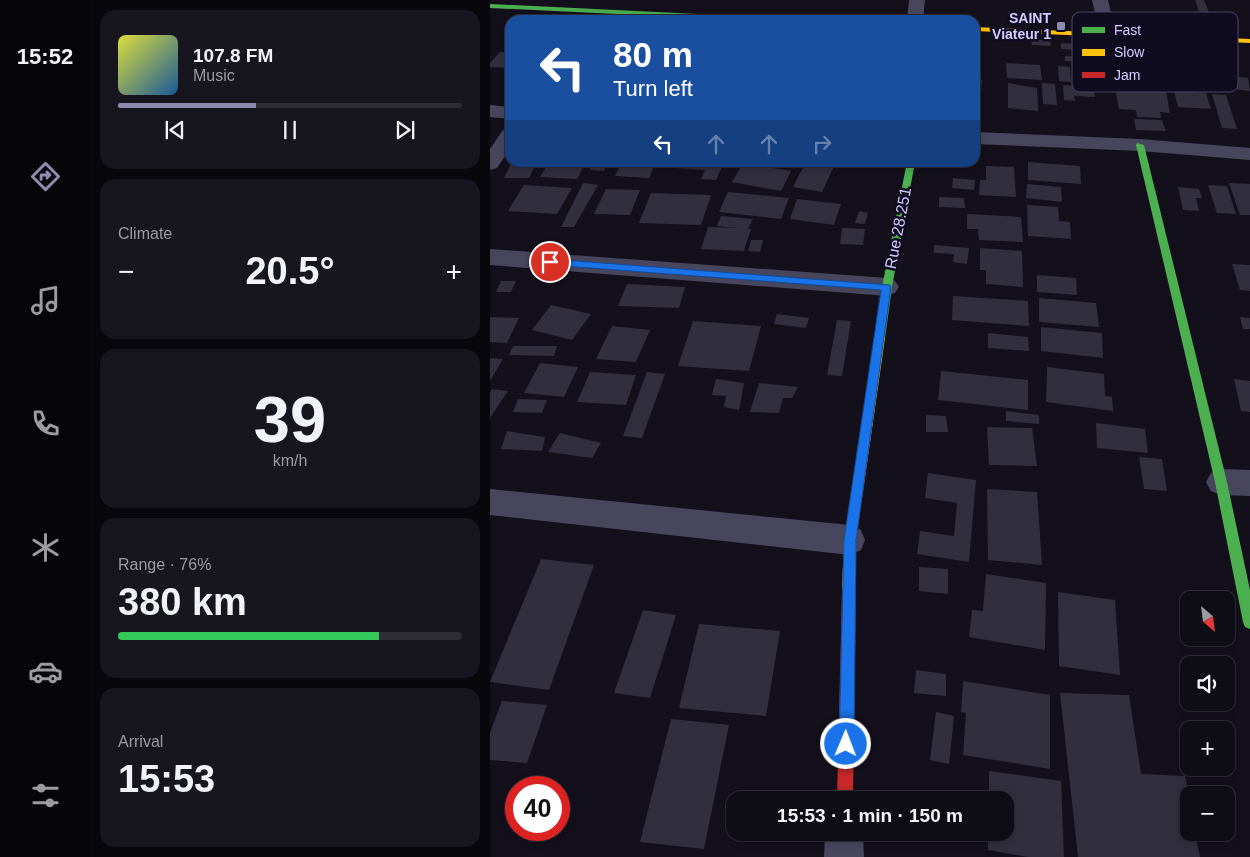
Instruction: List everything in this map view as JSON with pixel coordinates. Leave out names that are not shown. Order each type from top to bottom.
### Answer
[{"type":"street","points":[[916,15],[917,0]]},
{"type":"street","points":[[490,6],[678,15]]},
{"type":"street","points":[[980,29],[1072,33]]},
{"type":"street","points":[[490,111],[505,112]]},
{"type":"street","points":[[980,138],[1140,145],[1250,154]]},
{"type":"street","points":[[490,164],[505,142]]},
{"type":"street","points":[[1140,145],[1221,482],[1250,622]]},
{"type":"street","name":"Rue 28.251","points":[[845,791],[850,540],[886,287],[909,167]]},
{"type":"street","points":[[490,257],[886,287]]},
{"type":"street","points":[[1221,482],[1250,483]]},
{"type":"street","points":[[490,502],[850,540]]},
{"type":"street","points":[[844,841],[844,857]]},
{"type":"building","points":[[1195,0],[1204,0],[1209,12],[1199,12]]},
{"type":"building","points":[[1031,39],[1050,40],[1051,46],[1032,45]]},
{"type":"building","points":[[1061,43],[1072,44],[1072,50],[1061,49]]},
{"type":"building","points":[[500,52],[505,52],[505,68],[490,67],[490,63]]},
{"type":"building","points":[[1065,56],[1072,56],[1072,61],[1065,61]]},
{"type":"building","points":[[1006,63],[1040,65],[1042,80],[1007,78]]},
{"type":"building","points":[[1058,66],[1070,67],[1071,82],[1059,81]]},
{"type":"building","points":[[1238,77],[1248,78],[1250,91],[1238,90]]},
{"type":"building","points":[[980,80],[982,80],[980,108]]},
{"type":"building","points":[[1008,83],[1037,88],[1038,111],[1008,108]]},
{"type":"building","points":[[1042,83],[1055,84],[1057,105],[1043,104]]},
{"type":"building","points":[[1063,85],[1072,86],[1072,92],[1094,92],[1095,97],[1074,96],[1075,101],[1064,100]]},
{"type":"building","points":[[1116,92],[1166,92],[1170,113],[1160,112],[1161,118],[1137,117],[1136,110],[1119,109]]},
{"type":"building","points":[[1174,92],[1190,92],[1206,93],[1211,109],[1178,107]]},
{"type":"building","points":[[1212,94],[1226,95],[1237,129],[1222,128]]},
{"type":"building","points":[[1134,119],[1162,120],[1166,131],[1136,130]]},
{"type":"building","points":[[1028,162],[1080,166],[1081,184],[1028,180]]},
{"type":"building","points":[[986,166],[1014,167],[1016,197],[979,195],[980,180],[986,180]]},
{"type":"building","points":[[510,167],[534,167],[529,178],[504,178]]},
{"type":"building","points":[[546,167],[583,167],[577,179],[540,177]]},
{"type":"building","points":[[591,167],[605,167],[604,171],[590,170]]},
{"type":"building","points":[[620,167],[654,167],[649,178],[615,176]]},
{"type":"building","points":[[722,167],[716,180],[701,179],[705,170],[675,168]]},
{"type":"building","points":[[741,167],[767,167],[791,171],[781,191],[732,182]]},
{"type":"building","points":[[803,167],[834,167],[822,192],[793,187]]},
{"type":"building","points":[[953,178],[975,180],[974,190],[952,188]]},
{"type":"building","points":[[583,183],[598,185],[574,227],[561,227]]},
{"type":"building","points":[[1229,183],[1250,184],[1250,215],[1240,215]]},
{"type":"building","points":[[1027,184],[1061,187],[1062,202],[1026,198]]},
{"type":"building","points":[[524,185],[572,188],[557,214],[508,211]]},
{"type":"building","points":[[1208,185],[1227,186],[1236,214],[1217,213]]},
{"type":"building","points":[[1178,187],[1199,189],[1202,198],[1196,198],[1199,211],[1183,210]]},
{"type":"building","points":[[606,189],[640,190],[630,215],[594,214]]},
{"type":"building","points":[[728,192],[789,198],[781,219],[719,212]]},
{"type":"building","points":[[651,193],[711,195],[701,225],[639,223]]},
{"type":"building","points":[[939,197],[964,198],[965,208],[939,207]]},
{"type":"building","points":[[797,199],[841,204],[834,225],[790,219]]},
{"type":"building","points":[[1027,205],[1058,207],[1059,221],[1070,222],[1071,239],[1028,236]]},
{"type":"building","points":[[859,211],[868,213],[865,224],[855,223]]},
{"type":"building","points":[[967,214],[1021,217],[1023,242],[979,240],[978,229],[967,229]]},
{"type":"building","points":[[721,216],[753,219],[748,229],[751,229],[744,251],[701,249],[708,227],[739,228],[717,226]]},
{"type":"building","points":[[842,228],[865,229],[863,245],[840,244]]},
{"type":"building","points":[[751,240],[763,240],[760,252],[748,251]]},
{"type":"building","points":[[934,245],[969,248],[967,264],[953,262],[954,254],[934,253]]},
{"type":"building","points":[[980,248],[1022,251],[1023,287],[986,284],[986,270],[980,270]]},
{"type":"building","points":[[1232,264],[1250,265],[1250,291],[1240,290]]},
{"type":"building","points":[[1037,275],[1076,278],[1077,295],[1037,292]]},
{"type":"building","points":[[501,281],[516,281],[511,292],[496,292]]},
{"type":"building","points":[[627,284],[685,287],[679,308],[618,306]]},
{"type":"building","points":[[953,296],[1028,301],[1029,326],[952,320]]},
{"type":"building","points":[[1039,298],[1096,303],[1099,327],[1039,322]]},
{"type":"building","points":[[551,305],[591,314],[572,340],[532,330]]},
{"type":"building","points":[[777,314],[809,318],[806,328],[774,324]]},
{"type":"building","points":[[490,317],[519,318],[507,343],[490,342]]},
{"type":"building","points":[[1240,317],[1250,318],[1250,329],[1243,329]]},
{"type":"building","points":[[837,320],[851,321],[842,376],[827,375]]},
{"type":"building","points":[[693,321],[761,326],[749,371],[678,366]]},
{"type":"building","points":[[612,326],[650,330],[636,362],[596,359]]},
{"type":"building","points":[[1041,327],[1102,333],[1103,358],[1041,351]]},
{"type":"building","points":[[988,333],[1028,337],[1029,351],[988,348]]},
{"type":"building","points":[[513,346],[557,346],[554,356],[509,355]]},
{"type":"building","points":[[490,358],[503,359],[490,381]]},
{"type":"building","points":[[540,363],[578,367],[564,397],[524,393]]},
{"type":"building","points":[[1047,367],[1104,374],[1105,396],[1112,397],[1113,411],[1046,402]]},
{"type":"building","points":[[941,371],[1028,380],[1028,410],[938,400]]},
{"type":"building","points":[[590,372],[636,375],[626,405],[577,402]]},
{"type":"building","points":[[647,372],[665,374],[642,438],[623,436]]},
{"type":"building","points":[[716,379],[744,383],[739,410],[724,407],[726,396],[712,395]]},
{"type":"building","points":[[1234,379],[1250,381],[1250,412],[1241,411]]},
{"type":"building","points":[[759,383],[798,387],[792,398],[783,398],[779,413],[750,412]]},
{"type":"building","points":[[492,389],[508,391],[490,418],[490,392]]},
{"type":"building","points":[[518,399],[547,400],[542,413],[513,412]]},
{"type":"building","points":[[1006,411],[1039,415],[1039,424],[1006,421]]},
{"type":"building","points":[[926,415],[946,416],[948,432],[926,432]]},
{"type":"building","points":[[1096,423],[1145,429],[1148,453],[1097,448]]},
{"type":"building","points":[[987,427],[1032,428],[1037,466],[989,465]]},
{"type":"building","points":[[507,431],[545,437],[542,451],[501,449]]},
{"type":"building","points":[[560,433],[601,443],[592,458],[548,452]]},
{"type":"building","points":[[1139,457],[1162,459],[1167,491],[1144,489]]},
{"type":"building","points":[[928,473],[976,480],[969,562],[917,554],[920,531],[954,536],[957,503],[925,498]]},
{"type":"building","points":[[987,489],[1037,492],[1042,565],[988,560]]},
{"type":"building","points":[[541,559],[594,565],[549,690],[490,682]]},
{"type":"building","points":[[919,567],[948,569],[948,594],[919,591]]},
{"type":"building","points":[[986,574],[1046,583],[1045,650],[969,637],[972,610],[983,611]]},
{"type":"building","points":[[1058,592],[1115,600],[1120,675],[1059,666]]},
{"type":"building","points":[[643,610],[676,615],[650,698],[614,693]]},
{"type":"building","points":[[699,624],[780,631],[766,716],[679,708]]},
{"type":"building","points":[[916,670],[946,674],[946,696],[914,693]]},
{"type":"building","points":[[963,681],[1050,695],[1050,769],[963,755],[966,713],[961,712]]},
{"type":"building","points":[[1060,693],[1129,695],[1141,774],[1185,776],[1187,786],[1180,786],[1180,841],[1197,841],[1200,857],[1078,857]]},
{"type":"building","points":[[502,701],[547,705],[527,763],[490,760],[490,733]]},
{"type":"building","points":[[936,712],[954,716],[949,764],[930,760]]},
{"type":"building","points":[[671,719],[729,725],[704,849],[640,842]]},
{"type":"building","points":[[989,771],[1061,781],[1064,857],[1028,857],[988,850],[988,841],[1014,841],[1014,791],[989,791]]},
{"type":"traffic: fast","points":[[490,6],[678,15]]},
{"type":"traffic: fast","points":[[1140,145],[1221,482],[1250,622]]},
{"type":"traffic: fast","points":[[880,338],[887,287],[910,167]]},
{"type":"traffic: slow","points":[[980,29],[1072,33]]},
{"type":"traffic: slow","points":[[1238,40],[1250,41]]},
{"type":"traffic: slow","points":[[849,590],[850,540],[880,338]]},
{"type":"traffic: jam","points":[[845,791],[849,590]]},
{"type":"place","name":"SAINT Viateur 1","points":[[1061,26]]},
{"type":"route","points":[[550,262],[886,287],[850,540],[846,744]]}]
